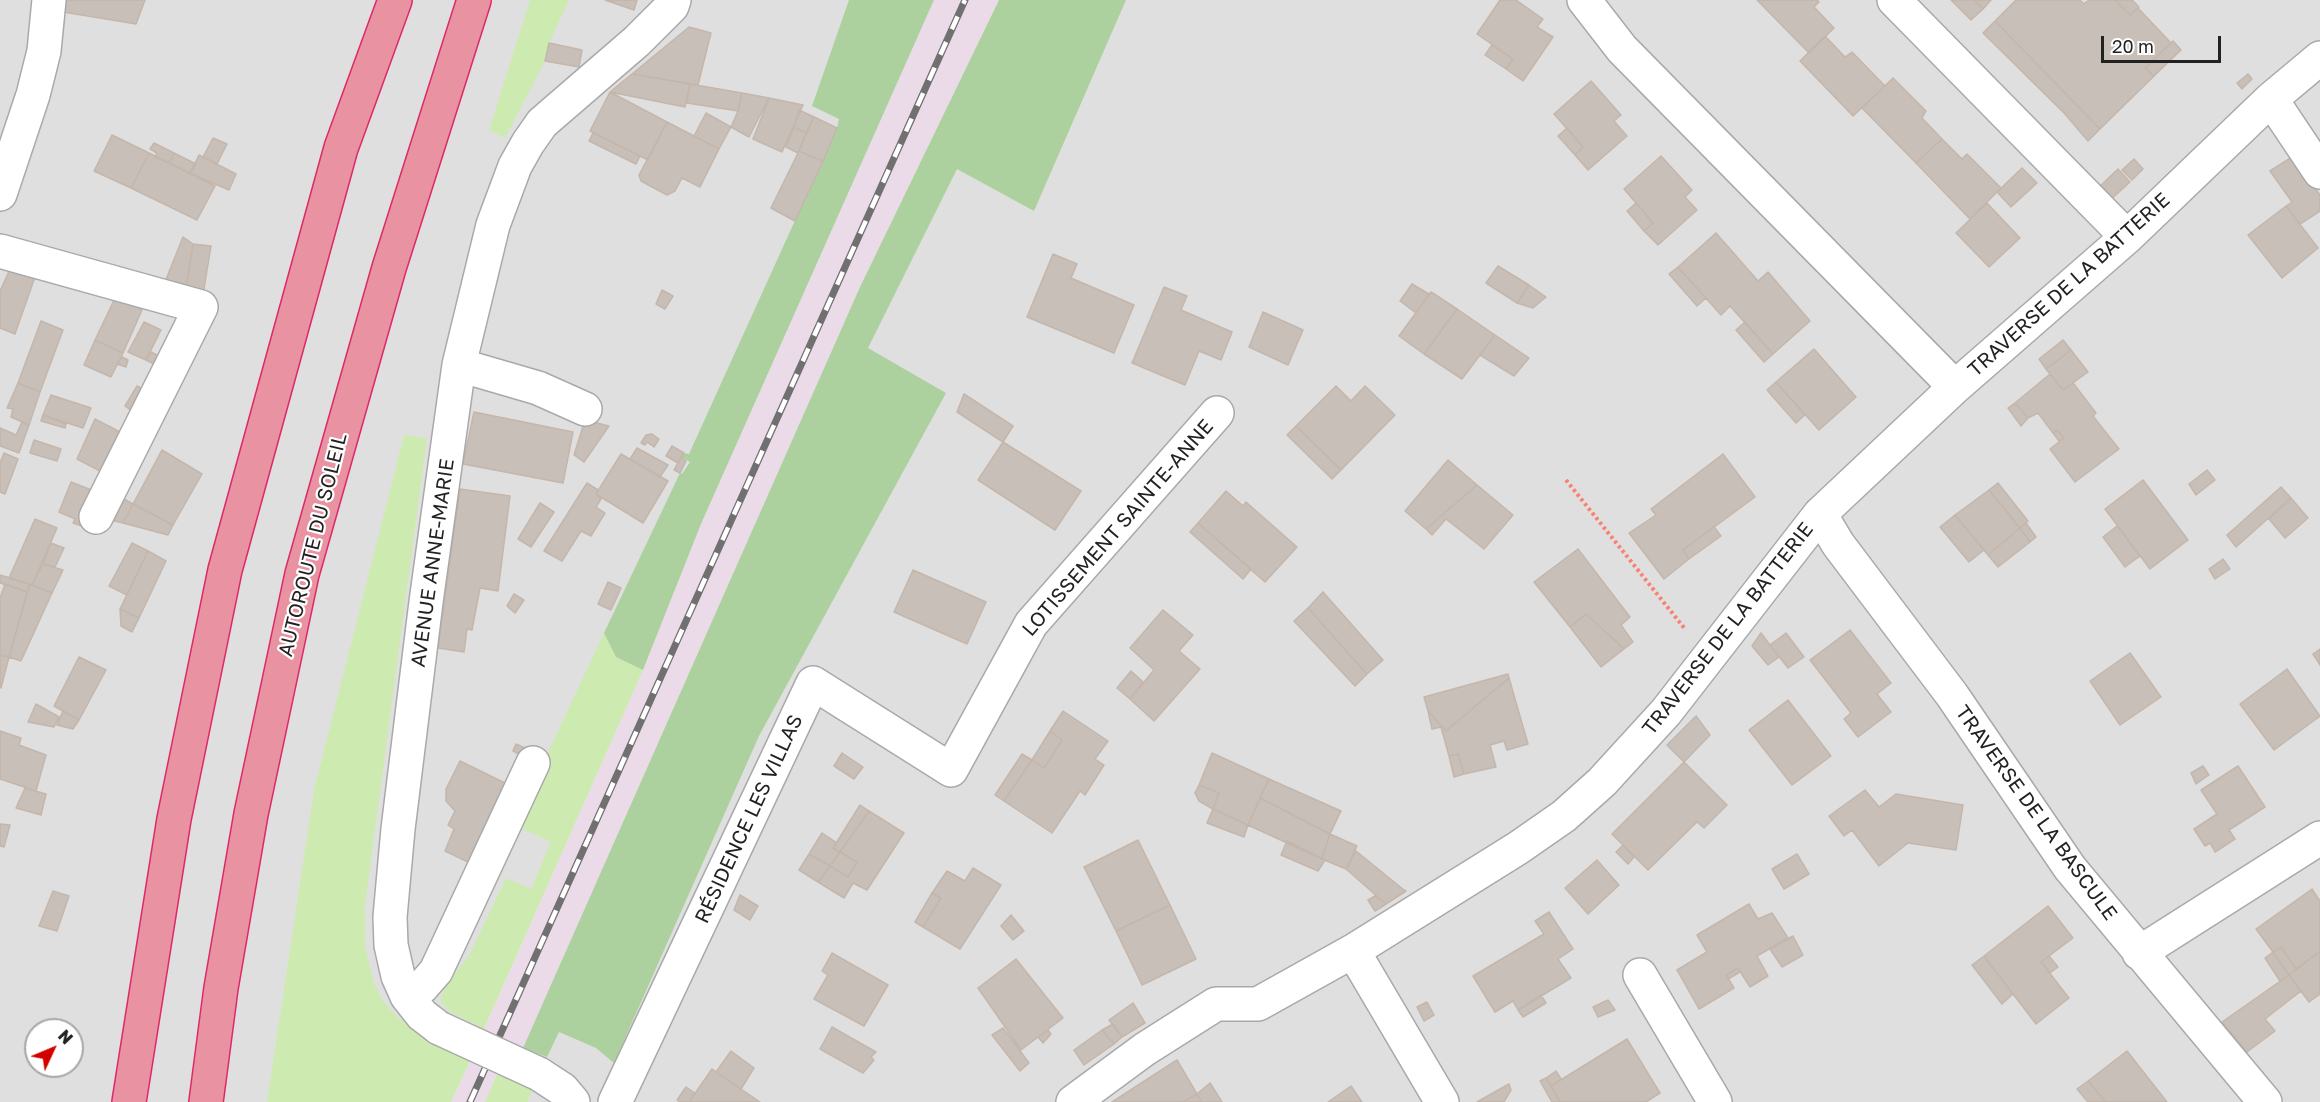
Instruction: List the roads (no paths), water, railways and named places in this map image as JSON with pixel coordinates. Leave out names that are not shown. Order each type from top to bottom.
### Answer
[{"type":"highway","points":[[129,1102],[174,819],[225,570],[341,148],[395,0]]},
{"type":"highway","name":"AUTOROUTE DU SOLEIL","points":[[206,1102],[221,988],[249,825],[302,574],[393,257],[474,0]]},
{"type":"street","points":[[0,194],[33,95],[44,51],[49,0]]},
{"type":"street","name":"AVENUE ANNE-MARIE","points":[[573,1102],[562,1089],[539,1074],[439,1028],[422,1015],[407,996],[398,976],[391,945],[390,917],[410,727],[459,365],[493,225],[515,166],[542,123],[637,41],[672,6],[674,0]]},
{"type":"street","points":[[1584,0],[1622,50],[1954,387]]},
{"type":"street","points":[[1894,0],[2127,237]]},
{"type":"street","name":"TRAVERSE DE LA BATTERIE","points":[[1073,1102],[1145,1049],[1216,1004],[1258,1004],[1292,982],[1353,951],[1518,848],[1564,816],[1602,782],[1658,721],[1709,659],[1820,514],[1954,387],[2127,237],[2271,99],[2320,58]]},
{"type":"street","points":[[2271,99],[2320,172]]},
{"type":"street","points":[[0,251],[201,307],[96,517]]},
{"type":"street","points":[[459,365],[538,388],[585,409]]},
{"type":"street","name":"LOTISSEMENT SAINTE-ANNE","points":[[951,770],[1031,624],[1217,413]]},
{"type":"street","name":"TRAVERSE DE LA BASCULE","points":[[1820,514],[1838,544],[1952,695],[2070,868],[2265,1102]]},
{"type":"street","name":"RÉSIDENCE LES VILLAS","points":[[615,1102],[813,683],[951,770]]},
{"type":"street","points":[[407,996],[422,987],[436,971],[533,764]]},
{"type":"street","points":[[2139,953],[2320,838]]},
{"type":"street","points":[[1353,951],[1442,1102]]},
{"type":"street","points":[[1640,975],[1715,1102]]},
{"type":"railway","points":[[470,1102],[965,0]]}]
